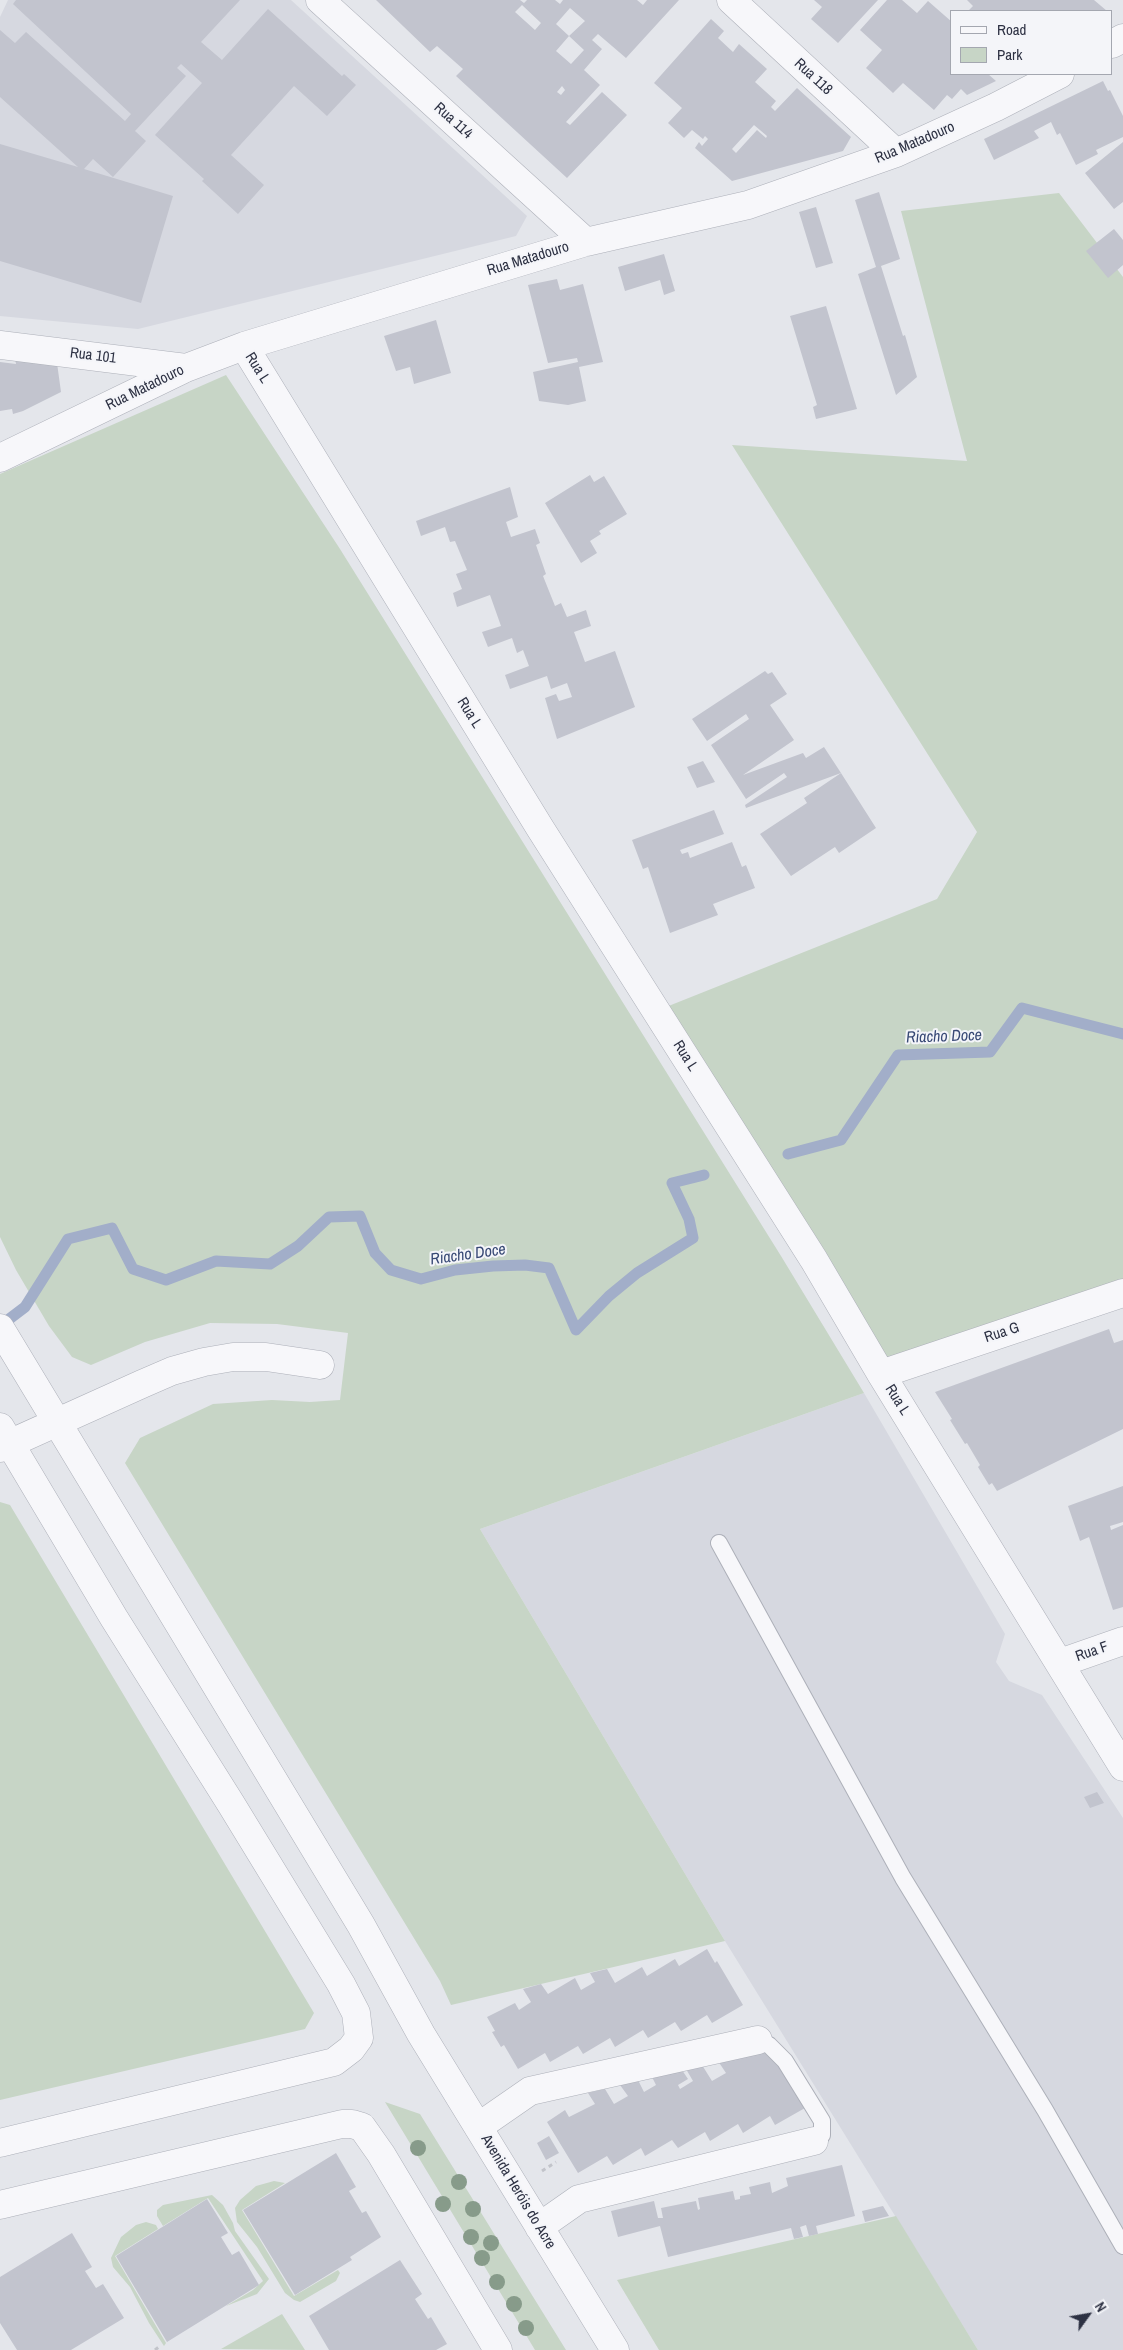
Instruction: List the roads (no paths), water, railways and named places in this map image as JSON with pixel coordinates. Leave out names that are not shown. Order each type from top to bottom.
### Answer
[{"type":"street","name":"Rua 114","points":[[320,0],[586,242]]},
{"type":"street","name":"Rua 118","points":[[731,0],[896,153]]},
{"type":"street","name":"Rua Matadouro","points":[[0,458],[186,368],[244,346],[586,242],[748,205],[896,153],[996,107],[1058,75]]},
{"type":"street","name":"Rua 101","points":[[0,345],[186,368]]},
{"type":"street","name":"Rua L","points":[[244,346],[540,828],[814,1260],[881,1374],[1123,1767]]},
{"type":"street","name":"Rua G","points":[[881,1374],[1123,1293]]},
{"type":"street","name":"Avenida Heróis do Acre","points":[[0,1328],[361,1925],[421,2034],[615,2350]]},
{"type":"street","points":[[0,2143],[334,2062],[351,2049],[358,2038],[356,2013],[341,1984],[231,1804],[3,1440],[58,1422],[172,1371],[204,1362],[233,1357],[266,1357],[320,1365]]},
{"type":"street","name":"Rua F","points":[[1060,1663],[1123,1641]]},
{"type":"street","points":[[478,2127],[530,2091],[758,2040]]},
{"type":"street","points":[[0,2205],[342,2124],[352,2124],[362,2127],[381,2154],[498,2350]]},
{"type":"street","points":[[539,2226],[579,2200],[814,2141]]},
{"type":"lane","points":[[720,1543],[903,1878],[1045,2110],[1123,2246]]},
{"type":"lane","points":[[758,2040],[769,2045],[785,2061],[822,2121],[822,2135],[814,2141]]},
{"type":"waterway","name":"Riacho Doce","points":[[788,1154],[841,1140],[898,1055],[990,1052],[1022,1008],[1123,1034]]},
{"type":"waterway","name":"Riacho Doce","points":[[0,1326],[25,1307],[68,1239],[112,1228],[133,1269],[166,1280],[216,1261],[270,1264],[298,1246],[329,1217],[360,1216],[375,1253],[391,1270],[421,1279],[455,1270],[493,1266],[525,1265],[549,1268],[576,1330],[609,1296],[637,1273],[693,1238],[689,1219],[672,1183],[704,1175]]}]
